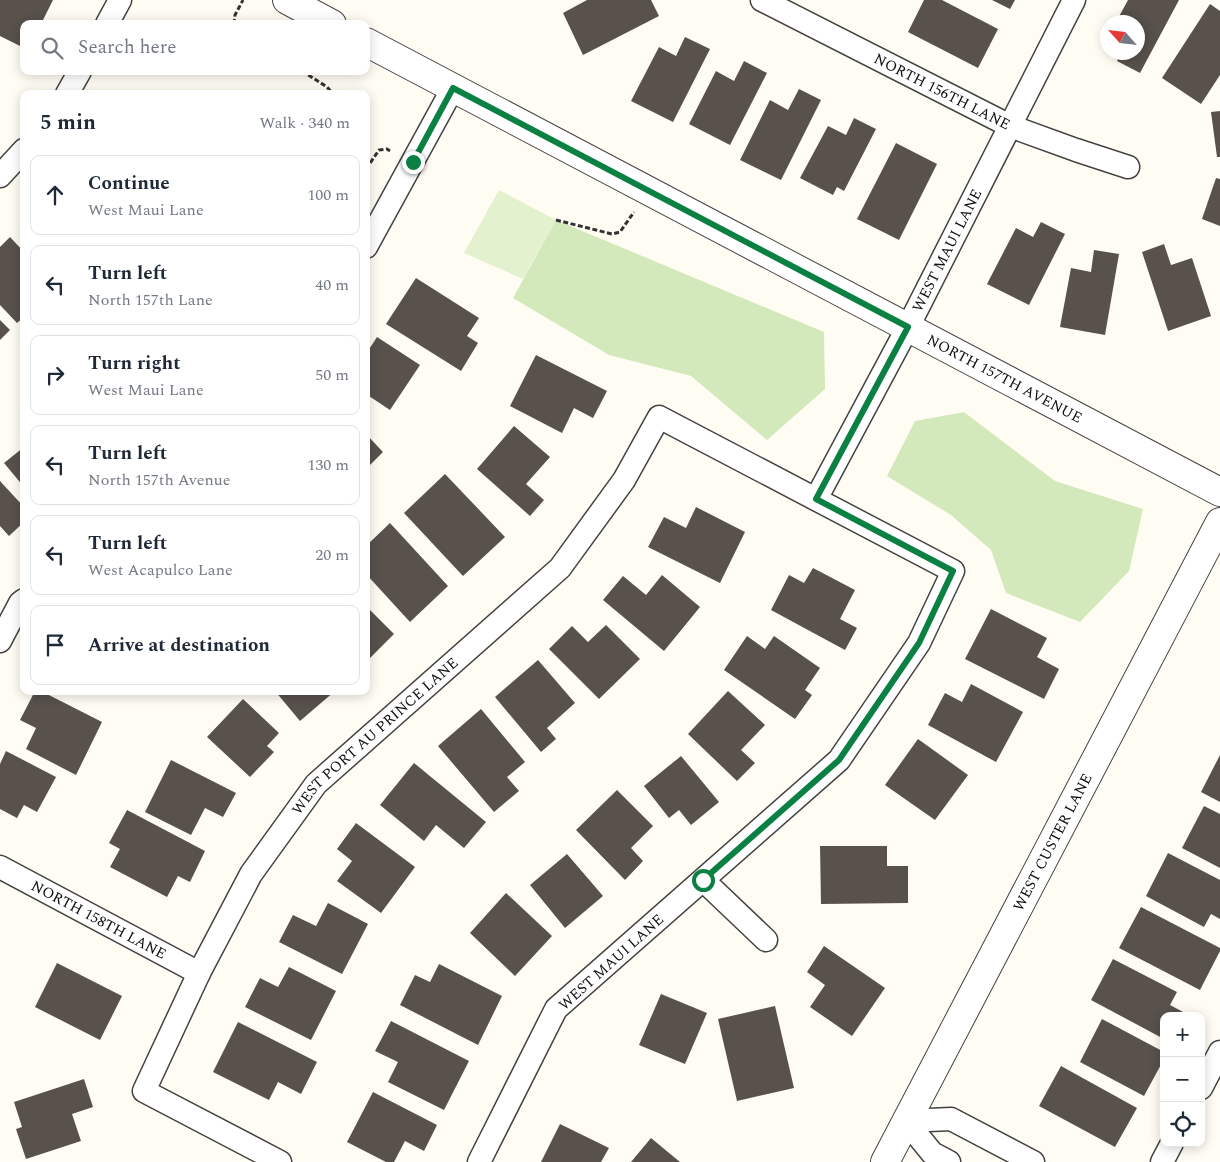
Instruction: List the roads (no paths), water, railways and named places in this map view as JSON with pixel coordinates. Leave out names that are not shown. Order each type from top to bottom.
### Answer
[{"type":"street","points":[[109,20],[120,0]]},
{"type":"street","points":[[287,0],[324,20]]},
{"type":"street","name":"NORTH 156TH LANE","points":[[762,0],[1010,126],[1128,167]]},
{"type":"street","name":"WEST MAUI LANE","points":[[479,1162],[556,1009],[839,760],[919,643],[953,571],[816,499],[908,327],[1074,0]]},
{"type":"street","name":"NORTH 157TH AVENUE","points":[[370,44],[1220,492]]},
{"type":"street","points":[[69,90],[78,75]]},
{"type":"street","points":[[370,241],[453,88]]},
{"type":"street","points":[[1,171],[20,154]]},
{"type":"street","name":"WEST PORT AU PRINCE LANE","points":[[280,1162],[144,1091],[199,973],[251,874],[316,784],[560,568],[624,480],[659,417],[816,499]]},
{"type":"street","name":"WEST CUSTER LANE","points":[[885,1162],[1220,522]]},
{"type":"street","points":[[0,641],[20,603]]},
{"type":"street","name":"NORTH 158TH LANE","points":[[0,867],[199,973]]},
{"type":"street","points":[[703,880],[766,940]]},
{"type":"street","points":[[1205,1080],[1220,1052]]},
{"type":"street","points":[[906,1121],[951,1120],[1033,1162]]},
{"type":"street","points":[[906,1121],[932,1153],[950,1162]]},
{"type":"street","points":[[1162,1162],[1170,1147]]}]
